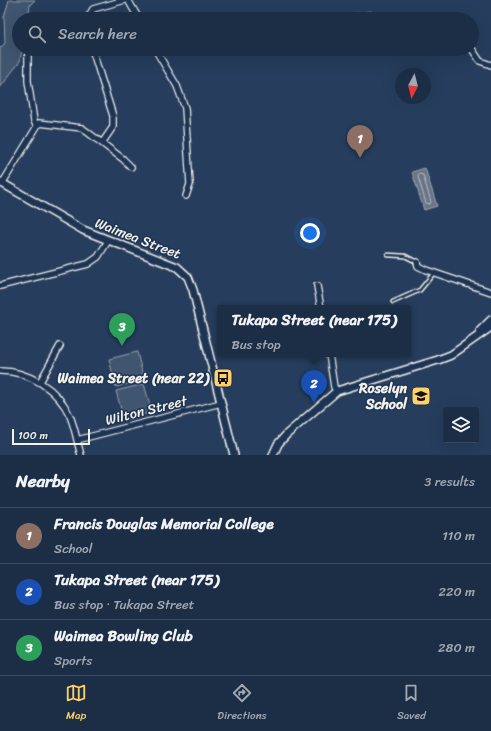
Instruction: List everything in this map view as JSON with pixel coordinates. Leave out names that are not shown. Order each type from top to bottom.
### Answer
[{"type":"main road","name":"Waimea Street","points":[[1,183],[69,224],[108,241],[177,267],[186,273],[191,283],[234,455]]},
{"type":"main road","points":[[478,335],[491,320]]},
{"type":"main road","points":[[273,455],[282,439],[337,391],[438,360],[457,351],[491,327]]},
{"type":"street","points":[[91,12],[93,9],[127,0],[135,12]]},
{"type":"street","points":[[28,56],[28,81],[34,121],[36,125]]},
{"type":"street","points":[[94,56],[113,116],[113,127],[102,143]]},
{"type":"street","points":[[160,56],[176,86],[185,108],[190,184],[186,196]]},
{"type":"street","points":[[477,56],[480,60],[491,65]]},
{"type":"street","points":[[1,183],[36,125],[43,123],[82,128],[131,167]]},
{"type":"street","points":[[0,286],[88,264],[98,257],[108,241]]},
{"type":"street","points":[[417,262],[420,267],[433,273],[489,292],[491,296]]},
{"type":"street","points":[[317,286],[320,305]]},
{"type":"street","points":[[40,382],[60,346]]},
{"type":"street","points":[[329,357],[334,387],[337,391]]},
{"type":"street","points":[[0,371],[22,374],[40,382],[55,396],[66,409],[77,440],[80,455]]},
{"type":"street","name":"Wilton Street","points":[[77,440],[221,403]]},
{"type":"lane","points":[[388,256],[405,256],[417,262]]},
{"type":"lane","points":[[392,302],[420,290],[433,273]]},
{"type":"shaded area","points":[[9,0],[35,0],[30,5],[29,12],[12,12],[12,56],[21,56],[20,61],[0,88],[0,48],[5,43],[4,17]]},
{"type":"shaded area","points":[[137,352],[144,380],[116,387],[109,359]]},
{"type":"shaded area","points":[[144,384],[152,412],[124,420],[116,391]]},
{"type":"water","points":[[425,168],[437,206],[424,210],[412,172]]},
{"type":"place","name":"Francis Douglas Memorial College","points":[[360,158]]},
{"type":"place","name":"Waimea Bowling Club","points":[[122,346]]},
{"type":"place","name":"Waimea Street (near 22)","points":[[223,378]]},
{"type":"place","name":"Roselyn School","points":[[421,396]]},
{"type":"place","name":"Tukapa Street (near 175)","points":[[314,403]]}]
